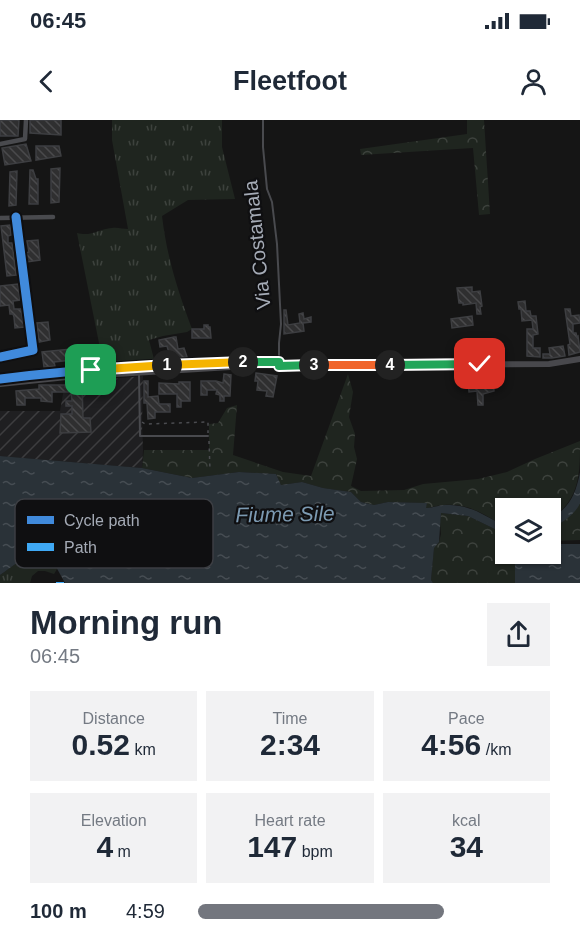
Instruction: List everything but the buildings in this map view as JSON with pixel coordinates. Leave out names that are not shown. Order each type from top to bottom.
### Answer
[{"type":"main road","points":[[0,384],[67,376],[247,366],[549,364],[580,359]]},
{"type":"street","points":[[0,144],[25,140],[26,120]]},
{"type":"street","points":[[0,218],[53,217]]},
{"type":"street","points":[[0,357],[33,350],[16,218]]},
{"type":"lane","name":"Via Costamala","points":[[263,120],[267,189],[272,202],[277,244],[281,324],[279,366]]},
{"type":"lane","points":[[139,372],[140,436],[208,436]]},
{"type":"shaded area","points":[[143,376],[142,468],[0,456],[0,411],[60,411],[65,383]]},
{"type":"green space","points":[[112,120],[222,120],[222,147],[235,199],[188,200],[162,216],[174,274],[192,329],[149,340],[156,367],[100,370],[100,348],[77,233],[87,234],[114,228],[128,229],[112,140]]},
{"type":"green space","points":[[467,120],[484,120],[490,214],[479,215],[473,148],[361,155],[360,149],[467,134]]},
{"type":"green space","points":[[348,374],[353,392],[349,417],[355,434],[354,447],[357,459],[351,486],[361,491],[404,490],[423,484],[478,479],[507,472],[580,441],[580,464],[576,485],[568,503],[561,511],[561,498],[495,498],[495,521],[462,506],[441,505],[425,508],[427,504],[424,503],[388,502],[374,505],[361,502],[351,492],[302,482],[281,485],[276,474],[239,472],[192,478],[142,468],[144,450],[209,450],[209,424],[218,423],[227,408],[237,405],[233,455],[283,472],[311,476]]},
{"type":"green space","points":[[580,502],[580,540],[561,541],[561,522]]},
{"type":"green space","points":[[441,513],[468,516],[495,529],[495,564],[515,564],[515,583],[433,583],[431,580],[434,547],[439,542],[441,534]]},
{"type":"green space","points":[[15,565],[15,568],[57,569],[54,574],[38,571],[32,576],[30,583],[0,583],[0,575]]},
{"type":"water","name":"Fiume Sile","points":[[0,456],[142,468],[192,478],[239,472],[276,474],[281,485],[302,482],[351,492],[361,502],[374,505],[388,502],[427,503],[426,508],[455,505],[477,511],[495,521],[495,529],[468,516],[441,513],[439,542],[434,548],[431,580],[433,583],[65,583],[57,568],[213,568],[213,499],[15,499],[15,565],[0,575]]},
{"type":"water","points":[[580,473],[580,503],[575,511],[561,522],[561,512],[571,500]]},
{"type":"water","points":[[561,544],[580,544],[580,583],[515,583],[515,564],[561,564]]},
{"type":"cycle path","points":[[0,357],[33,350],[16,217]]},
{"type":"cycle path","points":[[0,379],[139,366],[279,362]]},
{"type":"route","points":[[91,370],[239,362],[279,362],[279,366],[480,364]]}]
